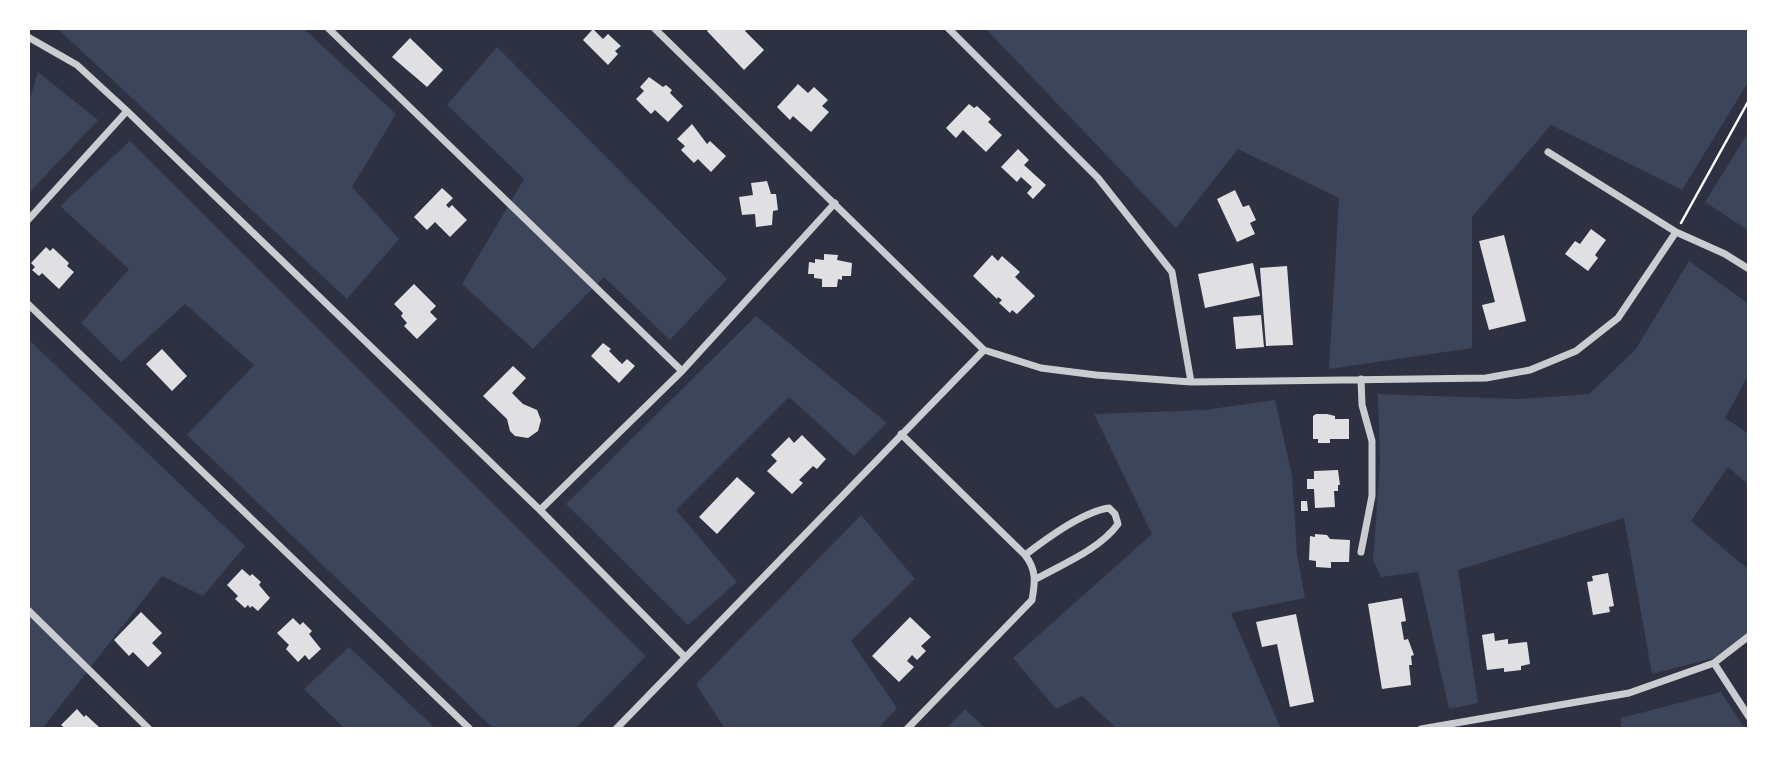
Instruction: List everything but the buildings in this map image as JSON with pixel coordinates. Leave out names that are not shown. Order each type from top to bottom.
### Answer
[{"type":"street","points":[[328,28],[682,371]]},
{"type":"street","points":[[654,28],[984,350],[1041,368],[1096,376],[1191,382],[1486,378],[1531,370],[1576,351],[1618,318],[1676,232]]},
{"type":"street","points":[[948,28],[1098,178],[1172,272],[1191,382]]},
{"type":"street","points":[[28,37],[77,65],[127,111],[540,510],[685,657]]},
{"type":"street","points":[[28,220],[127,111]]},
{"type":"street","points":[[1548,152],[1676,232],[1725,254],[1749,270]]},
{"type":"street","points":[[540,510],[682,371],[835,203]]},
{"type":"street","points":[[28,304],[470,729]]},
{"type":"street","points":[[616,729],[984,350]]},
{"type":"street","points":[[1362,379],[1362,405],[1372,441],[1372,496],[1362,552]]},
{"type":"street","points":[[901,434],[1025,555],[1031,563],[1036,579],[1032,600],[907,729]]},
{"type":"street","points":[[1025,555],[1048,538],[1098,510],[1109,508],[1115,513],[1118,524],[1111,533],[1036,579]]},
{"type":"street","points":[[28,610],[149,729]]},
{"type":"street","points":[[1421,729],[1629,693],[1714,663],[1749,636]]},
{"type":"street","points":[[1714,663],[1749,717]]},
{"type":"path","points":[[1676,232],[1749,100]]},
{"type":"shaded area","points":[[57,28],[303,28],[396,114],[352,187],[399,239],[347,299]]},
{"type":"shaded area","points":[[985,28],[1749,28],[1749,81],[1682,190],[1551,125],[1472,217],[1472,348],[1329,369],[1339,198],[1238,149],[1176,228]]},
{"type":"shaded area","points":[[497,47],[727,279],[670,340],[604,277],[533,349],[462,284],[524,179],[447,105]]},
{"type":"shaded area","points":[[38,72],[98,120],[28,194],[28,105]]},
{"type":"shaded area","points":[[1749,131],[1749,231],[1705,202]]},
{"type":"shaded area","points":[[130,141],[646,656],[575,729],[494,729],[187,435],[254,365],[185,304],[121,362],[81,323],[129,269],[60,206]]},
{"type":"shaded area","points":[[1689,261],[1749,304],[1749,374],[1725,418],[1749,434],[1749,485],[1728,467],[1691,521],[1749,570],[1749,639],[1733,653],[1652,674],[1624,518],[1458,570],[1478,703],[1449,709],[1418,572],[1381,577],[1373,560],[1380,464],[1378,394],[1520,399],[1589,394],[1636,349]]},
{"type":"shaded area","points":[[756,316],[887,423],[854,456],[789,397],[676,510],[737,582],[688,625],[566,504]]},
{"type":"shaded area","points":[[28,339],[245,546],[203,596],[162,576],[42,729],[28,729]]},
{"type":"shaded area","points":[[1275,400],[1292,475],[1297,554],[1305,598],[1231,613],[1281,729],[1117,729],[1082,696],[1056,709],[1013,658],[1152,534],[1094,414],[1204,410]]},
{"type":"shaded area","points":[[861,515],[915,579],[851,641],[897,708],[878,729],[725,729],[696,684]]},
{"type":"shaded area","points":[[349,647],[436,729],[345,729],[304,689]]},
{"type":"shaded area","points":[[1721,692],[1745,729],[1621,729],[1621,718]]},
{"type":"shaded area","points":[[965,709],[986,729],[946,729]]}]
